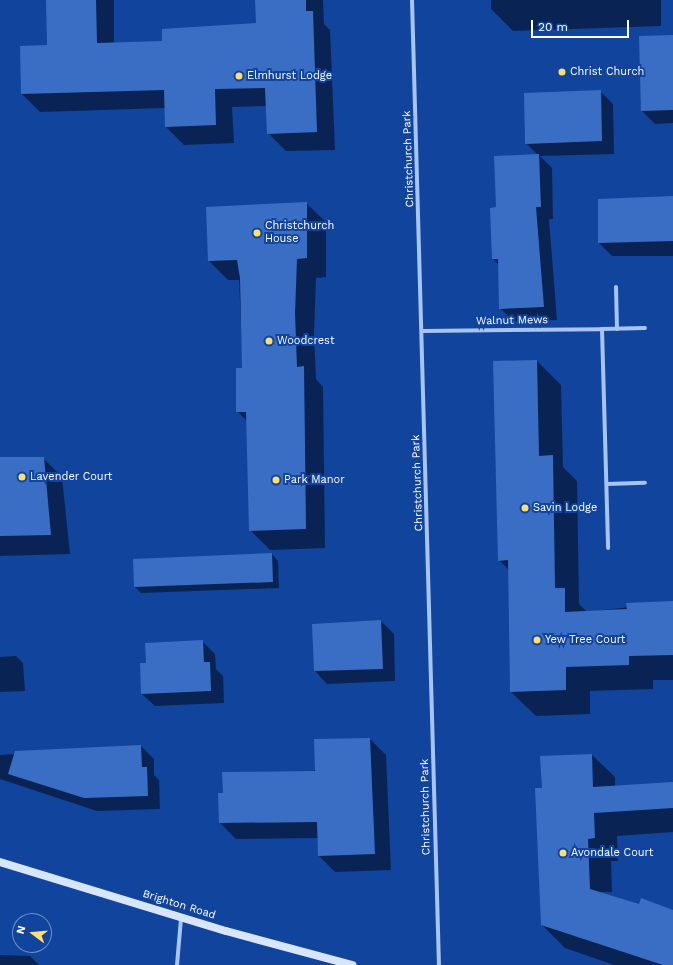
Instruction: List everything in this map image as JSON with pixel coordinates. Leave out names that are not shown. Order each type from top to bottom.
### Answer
[{"type":"main road","name":"Brighton Road","points":[[0,862],[181,917],[352,965]]},
{"type":"street","name":"Christchurch Park","points":[[412,0],[423,331],[439,965]]},
{"type":"street","points":[[616,287],[617,329]]},
{"type":"street","name":"Walnut Mews","points":[[423,331],[645,328]]},
{"type":"street","points":[[602,329],[608,548]]},
{"type":"street","points":[[607,484],[646,483]]},
{"type":"street","points":[[178,965],[181,917]]},
{"type":"building","points":[[46,0],[96,0],[97,43],[162,41],[162,29],[256,23],[255,0],[306,0],[306,11],[313,11],[317,132],[267,134],[265,88],[215,89],[216,125],[165,127],[164,90],[21,94],[20,46],[47,45]]},
{"type":"building","points":[[673,35],[673,110],[641,111],[639,36]]},
{"type":"building","points":[[601,90],[602,141],[525,144],[524,93]]},
{"type":"building","points":[[539,154],[541,207],[536,207],[544,307],[499,309],[498,259],[492,259],[490,208],[496,207],[494,156]]},
{"type":"building","points":[[673,196],[673,241],[598,243],[598,199]]},
{"type":"building","points":[[307,202],[307,258],[297,259],[295,313],[297,367],[304,366],[306,529],[249,531],[246,412],[236,412],[236,368],[242,368],[240,278],[237,260],[208,261],[206,207]]},
{"type":"building","points":[[537,360],[539,456],[553,455],[555,588],[565,588],[565,612],[627,609],[626,603],[673,601],[673,655],[629,656],[629,665],[566,667],[566,690],[510,692],[508,560],[498,561],[493,361]]},
{"type":"building","name":"Lavender Court","points":[[0,457],[44,457],[51,535],[0,536]]},
{"type":"building","points":[[272,553],[273,582],[134,587],[133,559]]},
{"type":"building","points":[[381,620],[383,669],[314,671],[312,624]]},
{"type":"building","points":[[203,640],[204,662],[210,662],[211,691],[141,694],[140,663],[146,663],[145,643]]},
{"type":"building","points":[[370,738],[375,854],[318,856],[317,822],[219,823],[218,793],[223,793],[222,772],[315,771],[314,739]]},
{"type":"building","points":[[141,745],[142,767],[147,767],[148,796],[84,798],[8,774],[15,751]]},
{"type":"building","name":"Avondale Court","points":[[592,754],[593,787],[673,782],[673,808],[594,813],[595,838],[588,839],[590,889],[639,904],[641,898],[673,910],[673,965],[663,965],[541,925],[535,788],[542,788],[540,756]]},
{"type":"place","name":"Christ Church","points":[[562,72]]},
{"type":"place","name":"Elmhurst Lodge","points":[[239,76]]},
{"type":"place","name":"Christchurch House","points":[[257,233]]},
{"type":"place","name":"Woodcrest","points":[[269,341]]},
{"type":"place","name":"Lavender Court","points":[[22,477]]},
{"type":"place","name":"Park Manor","points":[[276,480]]},
{"type":"place","name":"Savin Lodge","points":[[525,508]]},
{"type":"place","name":"Yew Tree Court","points":[[537,640]]},
{"type":"place","name":"Avondale Court","points":[[563,853]]}]
